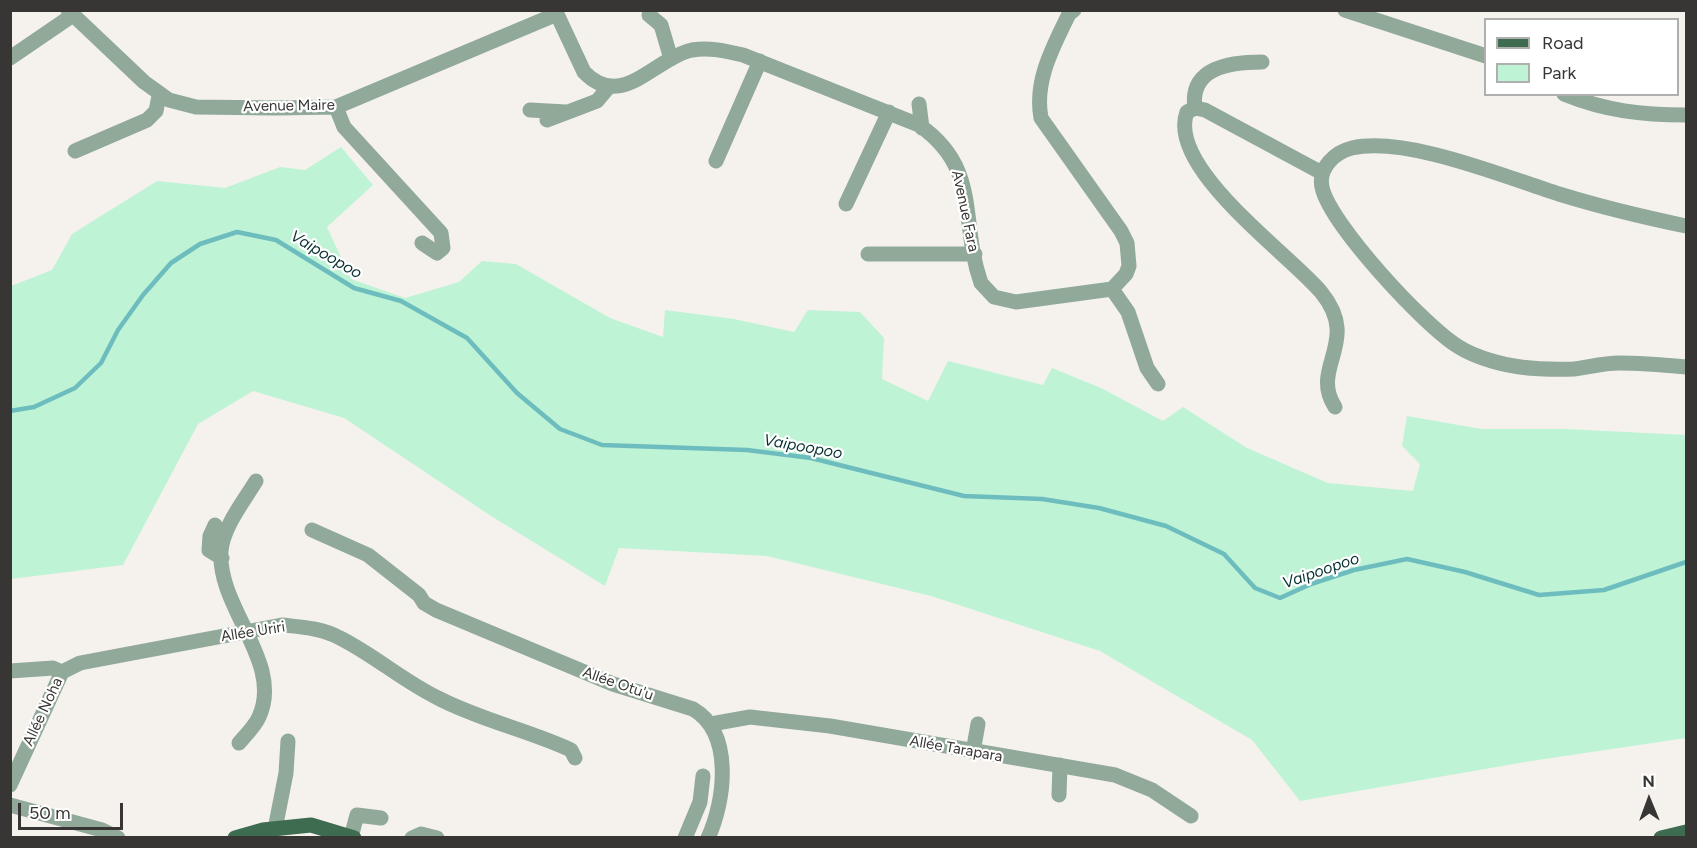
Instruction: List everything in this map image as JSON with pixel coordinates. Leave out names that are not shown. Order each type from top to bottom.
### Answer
[{"type":"main road","points":[[235,837],[274,829],[311,825],[352,837]]},
{"type":"main road","points":[[1661,837],[1686,832]]},
{"type":"street","points":[[1074,10],[1069,14],[1048,58],[1038,100],[1041,118],[1127,243],[1126,274],[1112,289],[1128,312],[1147,368],[1158,384]]},
{"type":"street","points":[[1345,10],[1484,56]]},
{"type":"street","points":[[547,120],[597,101],[608,88],[591,79],[579,65],[556,12]]},
{"type":"street","name":"Avenue Maire","points":[[10,58],[71,13],[159,96],[196,107],[336,107],[556,12]]},
{"type":"street","points":[[657,17],[671,59]]},
{"type":"street","name":"Avenue Fara","points":[[608,88],[631,83],[671,59],[691,51],[704,49],[722,50],[799,76],[889,112],[922,128],[942,144],[958,169],[981,283],[994,297],[1016,302],[1112,289]]},
{"type":"street","points":[[795,60],[799,76]]},
{"type":"street","points":[[716,161],[760,61]]},
{"type":"street","points":[[1195,108],[1195,92],[1203,77],[1211,70],[1233,63],[1262,62]]},
{"type":"street","points":[[75,151],[147,120],[156,111],[159,96]]},
{"type":"street","points":[[1569,96],[1598,108],[1654,115],[1686,115]]},
{"type":"street","points":[[919,104],[922,128]]},
{"type":"street","points":[[336,107],[344,127],[441,233],[443,248],[437,253],[422,243]]},
{"type":"street","points":[[1322,173],[1205,110],[1195,108],[1187,112],[1184,128],[1185,139],[1196,159],[1241,217],[1292,261],[1336,313],[1338,343],[1326,385],[1335,407]]},
{"type":"street","points":[[530,110],[566,112]]},
{"type":"street","points":[[846,204],[889,112]]},
{"type":"street","points":[[1686,226],[1629,214],[1469,163],[1415,151],[1378,147],[1353,148],[1333,157],[1322,173],[1321,185],[1331,208],[1363,252],[1415,312],[1459,347],[1492,361],[1529,368],[1573,369],[1616,363],[1686,367]]},
{"type":"street","points":[[868,254],[975,254]]},
{"type":"street","points":[[239,743],[259,718],[264,702],[260,666],[254,646],[227,592],[222,544],[256,481]]},
{"type":"street","points":[[214,525],[209,549],[222,558]]},
{"type":"street","name":"Allée Otu'u","points":[[312,530],[368,555],[419,595],[424,603],[436,610],[613,684],[693,709],[705,716],[711,724]]},
{"type":"street","name":"Allée Uriri","points":[[10,671],[52,668],[62,672],[80,663],[282,625],[309,627],[339,637],[400,678],[440,699],[552,741],[571,750],[575,758]]},
{"type":"street","name":"Allée Noha","points":[[10,785],[62,672]]},
{"type":"street","name":"Allée Tarapara","points":[[711,724],[750,717],[830,726],[1115,775],[1152,790],[1191,816]]},
{"type":"street","points":[[708,837],[718,815],[722,796],[721,752],[711,724]]},
{"type":"street","points":[[973,752],[978,724]]},
{"type":"street","points":[[274,829],[286,774],[288,741]]},
{"type":"street","points":[[1059,795],[1060,765]]},
{"type":"street","points":[[685,837],[700,802],[703,776]]},
{"type":"street","points":[[10,805],[102,830],[118,837]]},
{"type":"street","points":[[352,837],[357,815],[381,818]]},
{"type":"street","points":[[412,837],[421,834],[437,837]]},
{"type":"green space","points":[[341,147],[373,185],[327,227],[351,279],[405,298],[459,282],[482,261],[516,264],[610,318],[663,337],[665,310],[734,319],[794,332],[808,310],[860,312],[884,338],[882,379],[928,401],[948,361],[1043,385],[1052,368],[1101,388],[1163,421],[1183,407],[1247,448],[1328,483],[1413,491],[1420,464],[1402,446],[1407,416],[1481,429],[1566,429],[1686,435],[1686,738],[1531,761],[1300,801],[1252,740],[1100,651],[931,596],[767,556],[619,548],[605,586],[491,516],[344,418],[253,391],[198,424],[123,565],[11,579],[11,286],[52,270],[72,234],[157,181],[225,188],[280,167],[305,170]]},
{"type":"waterway","name":"Vaipoopoo","points":[[10,411],[34,407],[75,388],[101,363],[118,330],[143,295],[171,263],[200,244],[237,232],[276,240],[354,288],[401,301],[467,338],[517,393],[560,429],[602,445],[747,450],[811,458],[964,496],[1042,499],[1099,508],[1166,526],[1224,554],[1255,588],[1280,598],[1311,584],[1354,570],[1407,559],[1465,572],[1539,595],[1604,590],[1686,562]]}]
